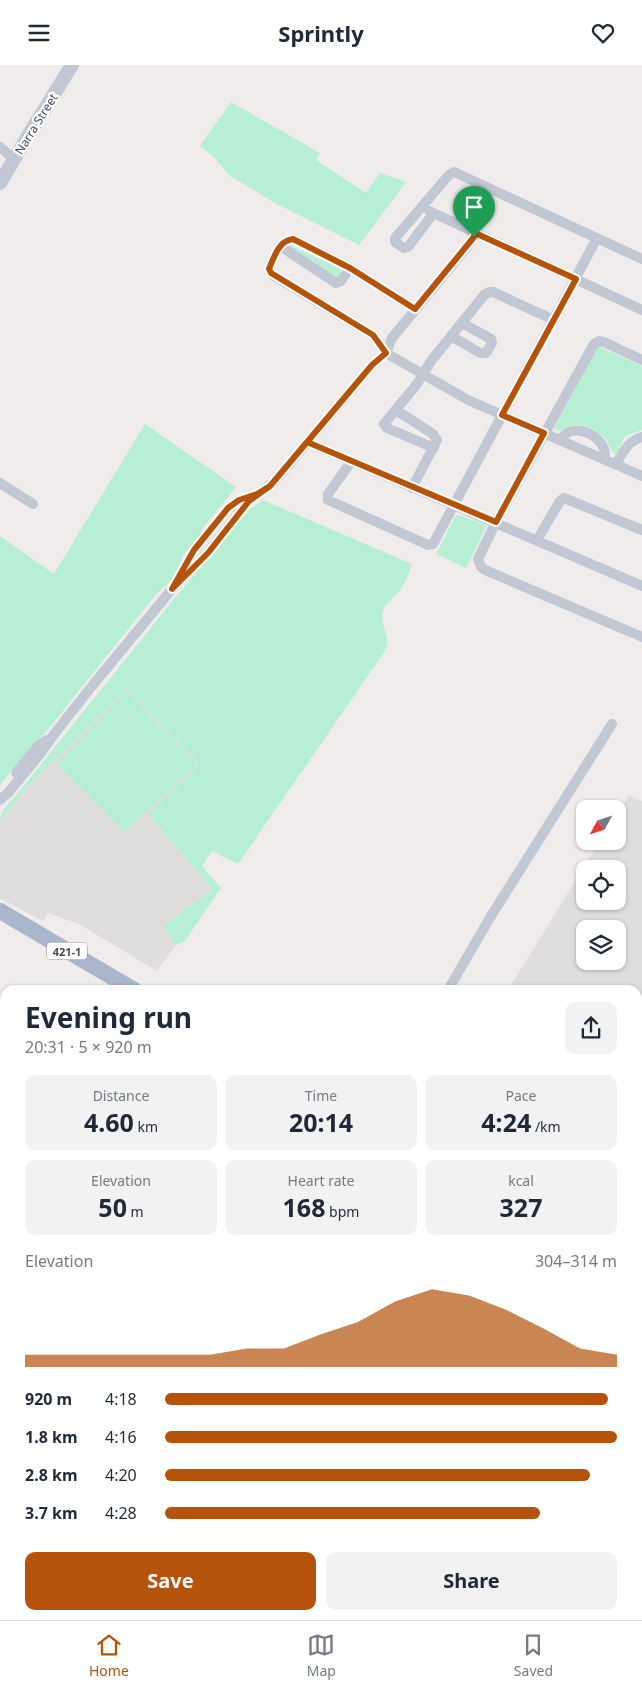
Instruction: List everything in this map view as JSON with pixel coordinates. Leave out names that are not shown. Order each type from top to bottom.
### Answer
[{"type":"main road","name":"421-1","points":[[0,911],[126,985]]},
{"type":"street","name":"Narra Street","points":[[0,183],[72,65]]},
{"type":"street","points":[[0,147],[14,159]]},
{"type":"street","points":[[433,214],[408,247],[396,244],[395,238],[449,175],[454,172],[642,259]]},
{"type":"street","points":[[423,205],[433,214],[642,310]]},
{"type":"street","points":[[0,800],[11,790],[42,752],[55,733],[172,589],[201,560],[242,508],[275,481],[372,365],[386,353],[392,338],[467,247],[475,233]]},
{"type":"street","points":[[351,461],[328,494],[328,500],[428,545],[435,542],[597,238]]},
{"type":"street","points":[[415,309],[350,268],[293,239],[286,240],[280,246],[269,269],[271,273],[373,335],[386,353],[468,400],[642,476]]},
{"type":"street","points":[[280,246],[336,283],[340,282],[350,268]]},
{"type":"street","points":[[434,448],[385,427],[384,422],[396,410],[431,361],[485,295],[490,292],[554,320]]},
{"type":"street","points":[[451,336],[480,353],[486,353],[491,345],[491,339],[462,323]]},
{"type":"street","points":[[642,360],[604,342],[596,342],[591,347],[496,522],[478,559],[481,567],[485,570],[642,637]]},
{"type":"street","points":[[396,410],[435,436],[437,440],[412,488]]},
{"type":"street","points":[[560,440],[567,432],[574,430],[594,437],[601,443],[606,452],[604,459]]},
{"type":"street","points":[[616,464],[629,444],[634,439],[642,437]]},
{"type":"street","points":[[307,442],[642,586]]},
{"type":"street","points":[[0,483],[33,504]]},
{"type":"street","points":[[537,540],[560,501],[564,498],[642,530]]},
{"type":"street","points":[[451,985],[491,916],[612,724]]},
{"type":"street","points":[[0,795],[38,746],[55,733]]},
{"type":"shaded area","points":[[127,689],[199,764],[148,814],[212,889],[164,926],[176,945],[157,971],[79,924],[48,913],[43,921],[0,898],[0,822],[30,784]]},
{"type":"shaded area","points":[[629,795],[642,801],[642,985],[511,985],[576,880],[576,910],[626,910],[626,860],[588,860],[594,850],[626,850],[626,800]]},
{"type":"green space","points":[[231,102],[320,153],[316,160],[366,193],[380,173],[406,182],[359,245],[273,202],[229,175],[212,155],[200,146]]},
{"type":"green space","points":[[292,246],[340,269],[341,273],[337,278],[290,247]]},
{"type":"green space","points":[[600,346],[642,366],[642,430],[625,436],[616,454],[603,436],[588,427],[577,425],[558,431],[554,429],[596,348]]},
{"type":"green space","points":[[145,424],[236,487],[184,554],[171,581],[157,593],[46,732],[0,785],[0,536],[54,574]]},
{"type":"green space","points":[[263,500],[412,564],[402,587],[383,612],[382,617],[387,640],[385,651],[238,864],[212,851],[202,866],[221,888],[185,941],[176,945],[163,926],[212,889],[148,814],[199,764],[127,689],[30,784],[0,822],[0,818],[6,806],[182,589],[250,509]]},
{"type":"green space","points":[[458,515],[484,524],[486,527],[466,568],[436,554],[455,517]]},
{"type":"green space","points":[[127,691],[197,764],[124,832],[56,764]]},
{"type":"route","points":[[474,237],[415,309],[350,268],[293,239],[286,240],[282,244],[269,269],[270,272],[373,335],[386,353],[376,360],[372,365],[275,481],[270,486],[257,494],[239,500],[228,508],[194,550],[172,589],[208,553],[242,508],[257,494],[275,481],[307,442],[454,506],[496,522],[544,433],[502,415],[576,279],[475,233],[474,237]]}]
